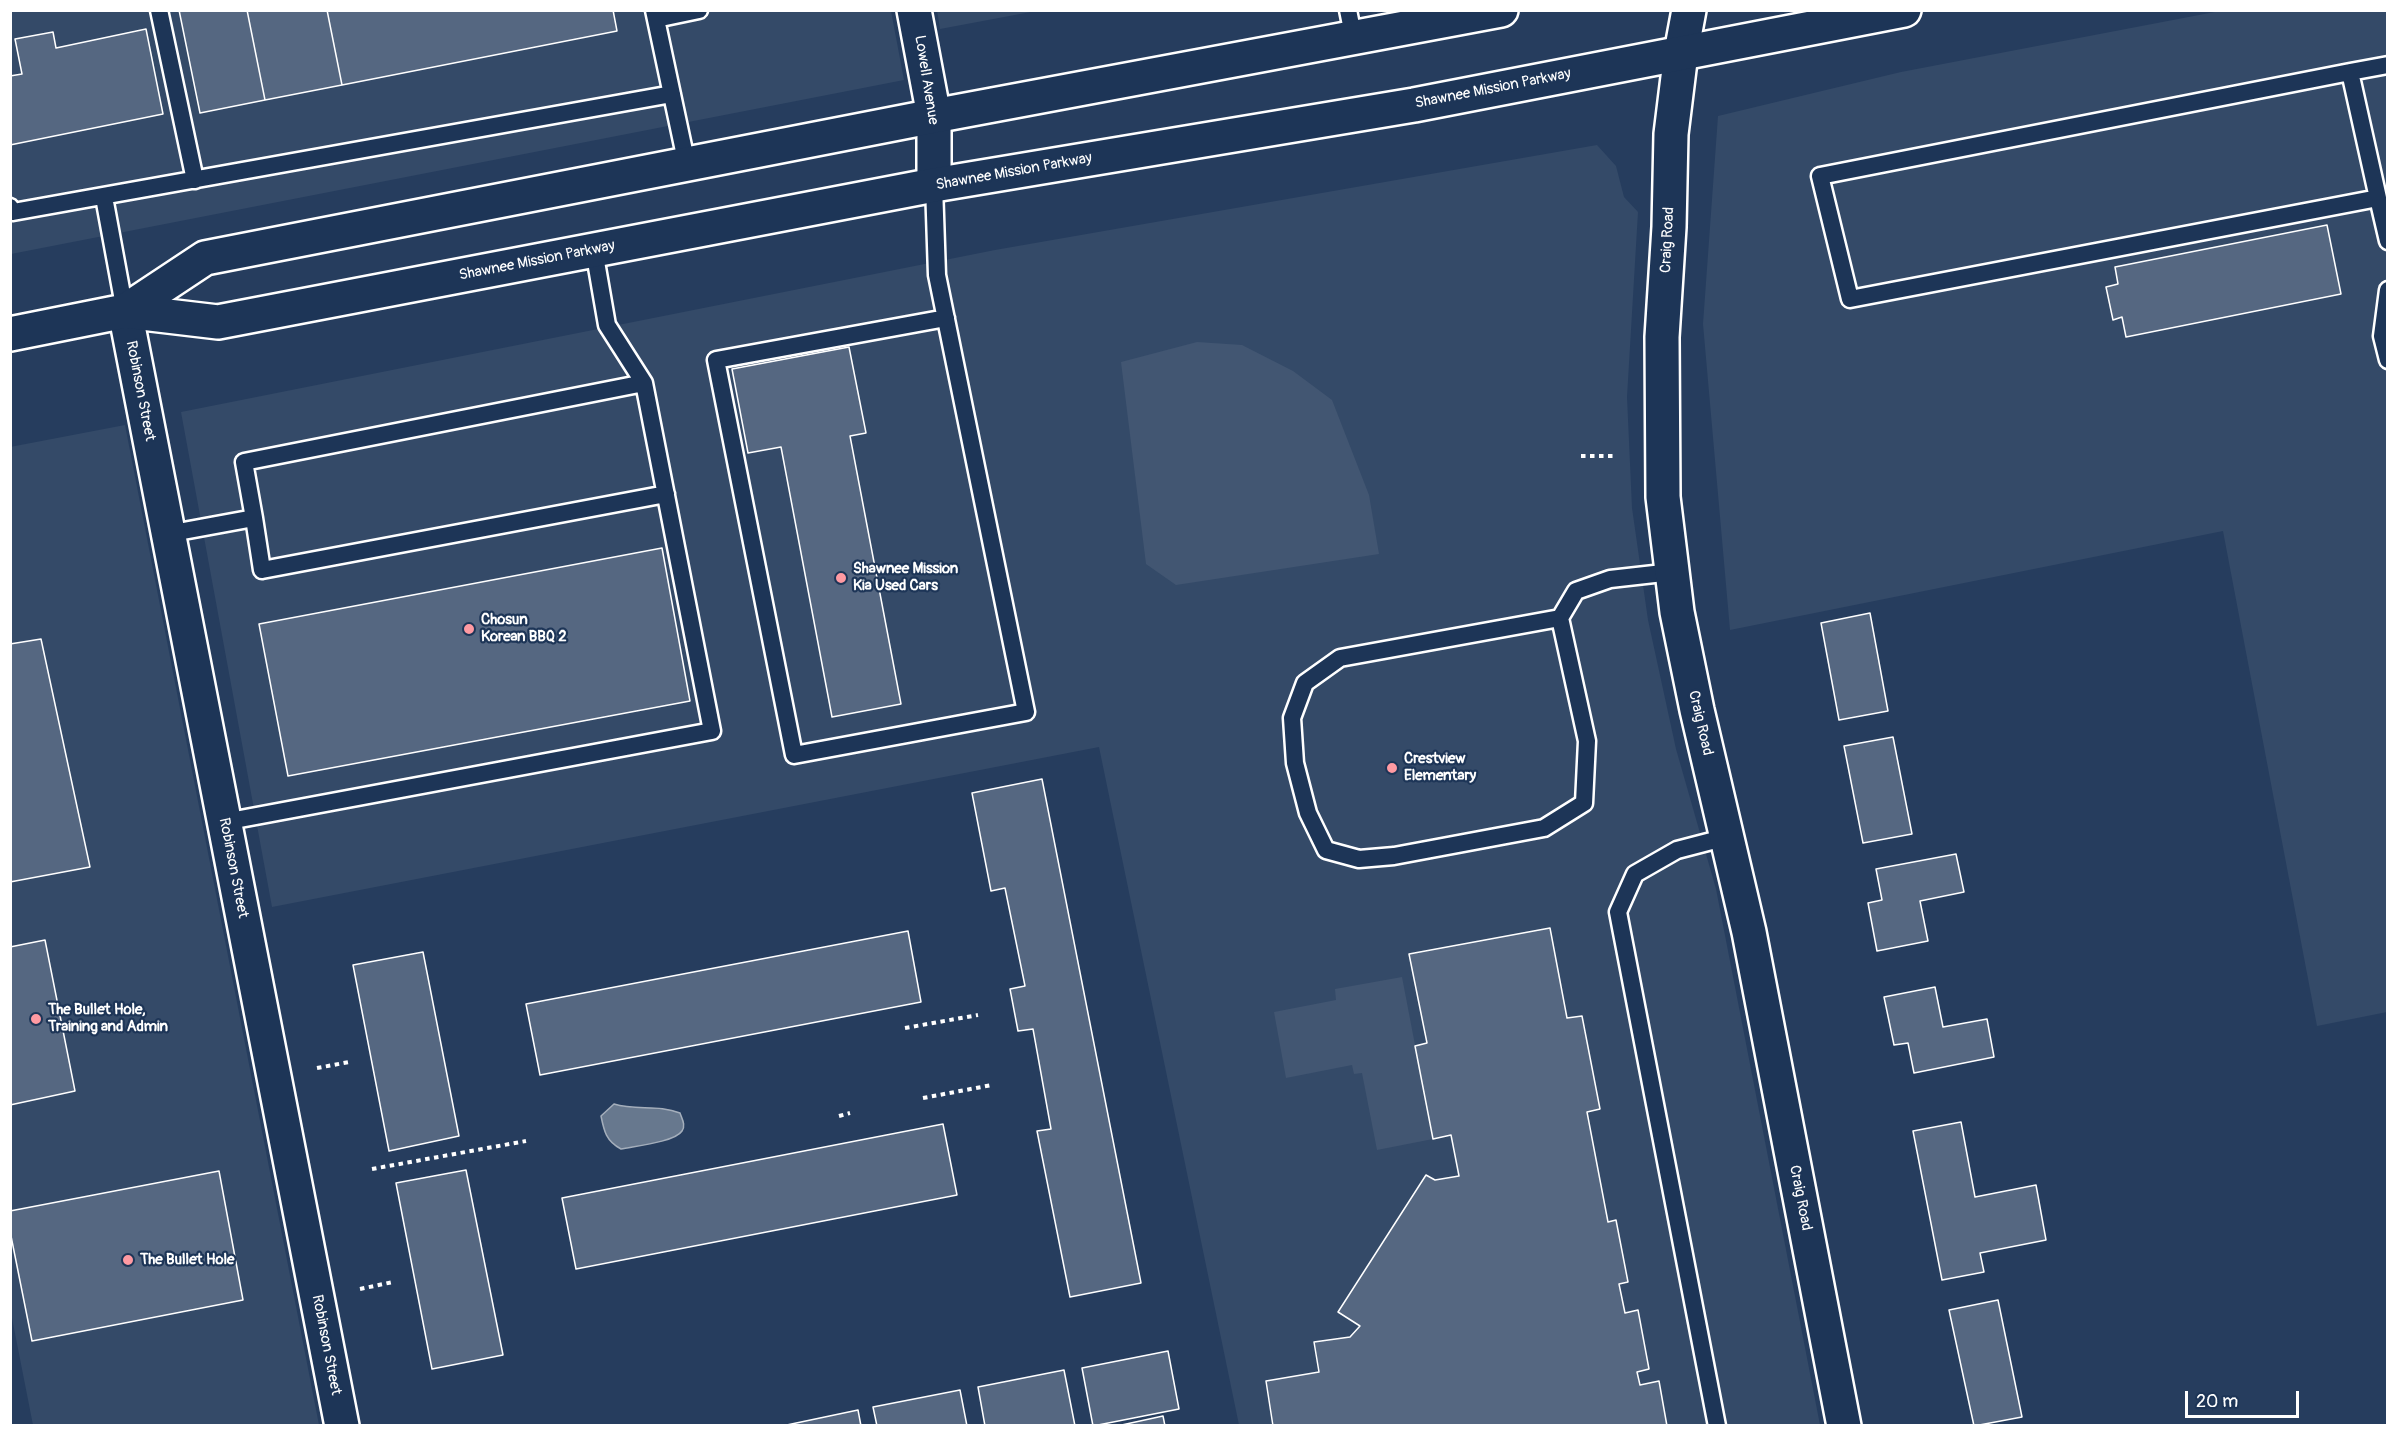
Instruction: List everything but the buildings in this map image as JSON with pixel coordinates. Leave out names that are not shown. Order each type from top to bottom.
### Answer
[{"type":"main road","name":"Lowell Avenue","points":[[914,10],[934,116],[934,185]]},
{"type":"main road","name":"Shawnee Mission Parkway","points":[[125,311],[205,258],[934,116],[1351,25],[1501,10]]},
{"type":"main road","name":"Craig Road","points":[[1689,10],[1671,134],[1669,227],[1662,337],[1663,497],[1677,612],[1749,932],[1844,1425]]},
{"type":"main road","name":"Shawnee Mission Parkway","points":[[10,334],[125,311],[218,322],[934,185],[1414,105],[1904,10]]},
{"type":"main road","name":"Robinson Street","points":[[125,311],[342,1425]]},
{"type":"lane","points":[[159,10],[195,180]]},
{"type":"lane","points":[[687,165],[655,15],[699,10]]},
{"type":"lane","points":[[2378,198],[1850,299],[1820,176],[2388,65]]},
{"type":"lane","points":[[2350,72],[2388,241]]},
{"type":"lane","points":[[10,207],[13,212],[104,197],[672,94]]},
{"type":"lane","points":[[934,185],[937,275],[946,318],[1026,712],[794,755],[716,360],[946,318]]},
{"type":"lane","points":[[104,197],[125,311]]},
{"type":"lane","points":[[224,822],[711,731],[644,383],[607,326],[594,250]]},
{"type":"lane","points":[[2388,290],[2382,336],[2388,360]]},
{"type":"lane","points":[[644,383],[244,462],[262,570],[666,494]]},
{"type":"lane","points":[[167,534],[254,518]]},
{"type":"lane","points":[[1560,618],[1340,658],[1305,683],[1292,718],[1295,763],[1308,813],[1326,850],[1359,859],[1394,856],[1544,828],[1584,803],[1587,741],[1560,618],[1576,591],[1610,579],[1672,572]]},
{"type":"lane","points":[[1717,1425],[1618,912],[1635,874],[1677,850],[1727,837]]},
{"type":"path","points":[[1581,456],[1617,456]]},
{"type":"path","points":[[905,1028],[978,1015]]},
{"type":"path","points":[[318,1068],[349,1062]]},
{"type":"path","points":[[923,1098],[992,1085]]},
{"type":"path","points":[[839,1116],[850,1113]]},
{"type":"path","points":[[372,1169],[526,1141]]},
{"type":"path","points":[[360,1288],[393,1282]]},
{"type":"shaded area","points":[[937,10],[1036,10],[1036,11],[940,29]]},
{"type":"shaded area","points":[[11,11],[891,11],[904,80],[11,254]]},
{"type":"shaded area","points":[[2220,11],[2387,11],[2387,1012],[2317,1026],[2223,531],[1730,630],[1703,324],[1718,116],[1901,72]]},
{"type":"shaded area","name":"Crestview Elementary","points":[[1597,145],[1616,166],[1624,197],[1638,212],[1627,397],[1632,508],[1648,620],[1676,749],[1716,889],[1820,1425],[1239,1425],[1099,747],[272,907],[181,412],[995,250]]},
{"type":"shaded area","points":[[1197,342],[1242,345],[1293,371],[1332,400],[1369,495],[1379,554],[1176,585],[1146,564],[1121,362]]},
{"type":"shaded area","points":[[125,425],[319,1425],[33,1425],[10,1308],[10,447]]},
{"type":"shaded area","points":[[1402,977],[1433,1139],[1377,1150],[1362,1073],[1354,1074],[1352,1065],[1286,1078],[1274,1012],[1336,1000],[1335,989]]},
{"type":"shaded area","points":[[614,1104],[672,1110],[680,1113],[683,1129],[678,1135],[663,1141],[621,1149],[606,1135],[601,1116]]},
{"type":"place","name":"Shawnee Mission Kia Used Cars","points":[[841,578]]},
{"type":"place","name":"Chosun Korean BBQ 2","points":[[469,629]]},
{"type":"place","name":"Crestview Elementary","points":[[1392,768]]},
{"type":"place","name":"The Bullet Hole, Training and Admin","points":[[36,1019]]},
{"type":"place","name":"The Bullet Hole","points":[[128,1260]]}]
